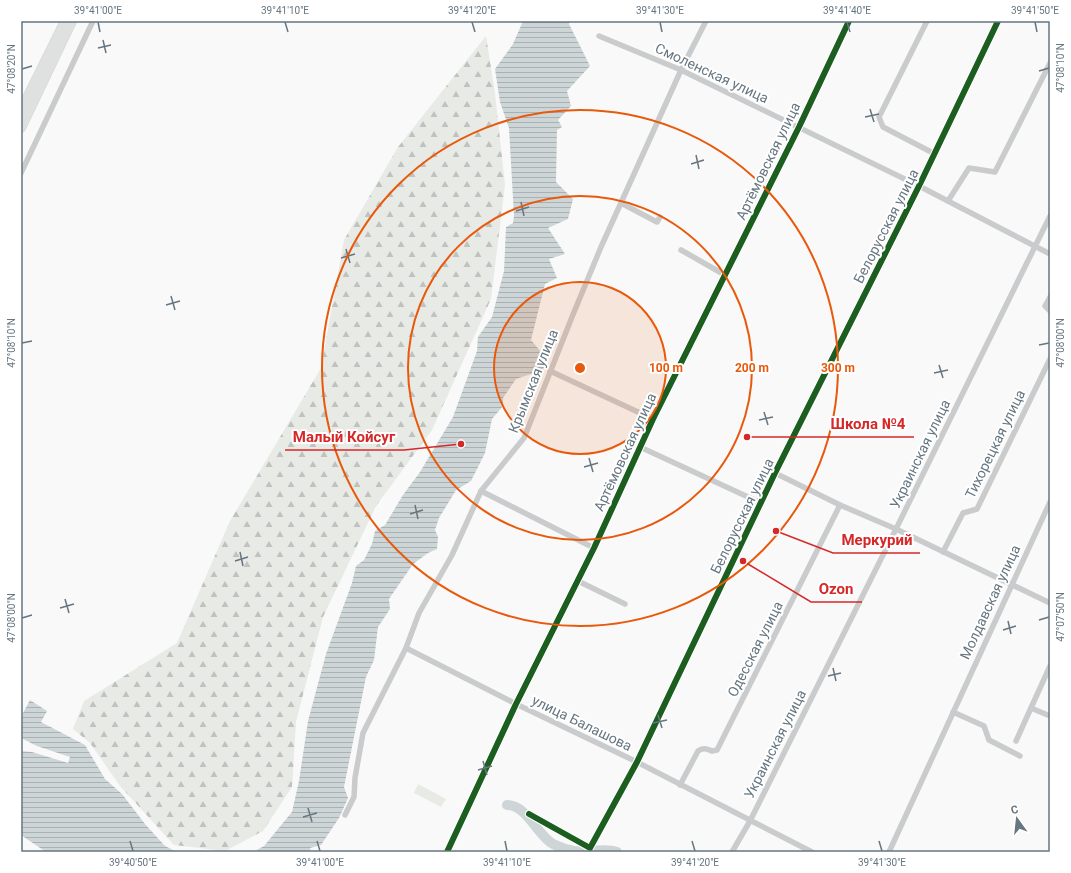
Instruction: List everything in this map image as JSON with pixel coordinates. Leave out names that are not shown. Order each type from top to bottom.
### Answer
[{"type":"main road","points":[[21,110],[65,21]]},
{"type":"main road","points":[[21,128],[72,21]]},
{"type":"street","points":[[21,173],[93,21]]},
{"type":"street","name":"Крымская улица","points":[[345,815],[354,797],[355,778],[363,733],[406,648],[418,613],[452,554],[481,491],[524,438],[575,310],[621,203],[681,70],[706,21]]},
{"type":"street","name":"Артёмовская улица","points":[[447,852],[516,704],[594,548],[653,419],[799,127],[849,21]]},
{"type":"street","points":[[927,21],[879,117],[883,127],[935,154]]},
{"type":"street","name":"Белорусская улица","points":[[528,814],[590,848],[637,762],[775,473],[920,186],[998,21]]},
{"type":"street","name":"Смоленская улица","points":[[599,36],[681,70],[799,127],[920,186],[1050,254]]},
{"type":"street","points":[[948,201],[969,168],[995,172],[1050,63]]},
{"type":"street","points":[[621,203],[657,222],[660,217]]},
{"type":"street","name":"Украинская улица","points":[[732,852],[750,821],[896,529],[1050,216]]},
{"type":"street","points":[[680,250],[725,275]]},
{"type":"street","points":[[1050,297],[1045,306],[1050,311]]},
{"type":"street","name":"Тихорецкая улица","points":[[943,552],[963,513],[977,509],[1050,359]]},
{"type":"street","points":[[550,371],[653,419]]},
{"type":"street","points":[[640,447],[761,503]]},
{"type":"street","points":[[775,473],[1050,603]]},
{"type":"street","points":[[481,491],[594,548]]},
{"type":"street","name":"Молдавская улица","points":[[889,852],[1050,502]]},
{"type":"street","name":"Одесская улица","points":[[680,785],[698,751],[706,748],[712,751],[717,750],[840,504]]},
{"type":"street","points":[[578,581],[625,604]]},
{"type":"street","name":"улица Балашова","points":[[406,648],[516,704],[637,762],[812,852]]},
{"type":"street","points":[[1016,741],[1050,666]]},
{"type":"street","points":[[1031,708],[1050,716]]},
{"type":"street","points":[[953,712],[984,726],[989,740],[1020,756]]},
{"type":"green space","points":[[486,36],[495,93],[505,185],[491,299],[432,430],[376,506],[323,617],[296,722],[292,787],[263,831],[225,851],[174,845],[120,786],[90,743],[73,729],[84,701],[177,643],[230,521],[321,368],[344,240],[398,147]]},
{"type":"green space","points":[[418,784],[446,799],[441,807],[414,793]]},
{"type":"shaded area","points":[[523,21],[570,21],[569,24],[590,66],[567,91],[571,106],[558,120],[562,127],[557,130],[556,182],[573,199],[568,219],[548,228],[565,254],[549,259],[557,278],[545,284],[531,340],[542,353],[548,365],[540,371],[516,379],[503,398],[503,406],[492,419],[485,453],[471,481],[456,490],[439,518],[435,530],[438,537],[437,549],[428,553],[413,564],[389,599],[390,609],[378,627],[374,660],[366,677],[344,787],[348,798],[339,818],[321,845],[310,848],[311,852],[253,852],[264,846],[292,812],[299,781],[308,721],[326,654],[352,583],[356,566],[364,560],[372,544],[375,531],[385,525],[403,495],[420,472],[453,417],[477,351],[478,337],[492,317],[504,271],[506,227],[513,223],[514,216],[509,128],[500,102],[495,69],[513,44]]},
{"type":"shaded area","points":[[30,700],[47,711],[41,722],[85,745],[105,779],[122,794],[145,824],[165,846],[177,852],[46,852],[21,835],[21,751],[32,752],[68,763],[70,757],[37,746],[21,738],[21,712],[23,713]]},
{"type":"waterway","points":[[507,805],[514,806],[520,810],[547,840],[555,845],[574,851],[607,850],[617,852]]},
{"type":"cycle path","points":[[447,852],[516,704],[594,548],[653,419],[799,127],[849,21]]},
{"type":"cycle path","points":[[529,814],[590,848],[637,762],[775,473],[919,186],[998,21]]},
{"type":"place","name":"Школа №4","points":[[747,437]]},
{"type":"place","name":"Малый Койсуг","points":[[461,444]]},
{"type":"place","name":"Меркурий","points":[[776,531]]},
{"type":"place","name":"Ozon","points":[[743,561]]}]
